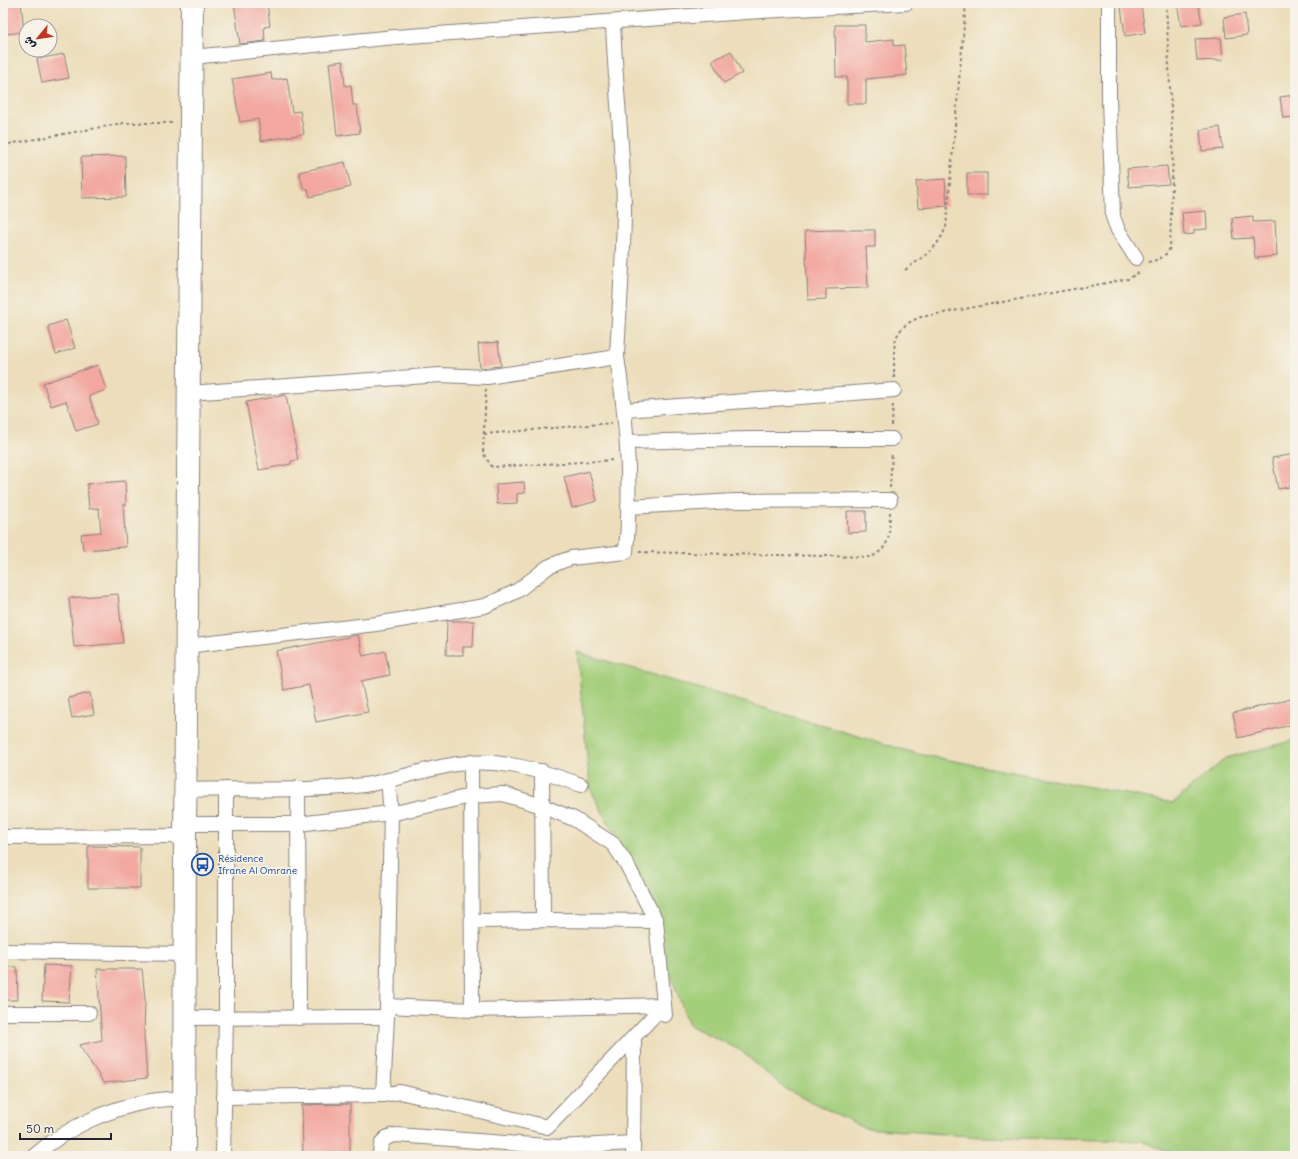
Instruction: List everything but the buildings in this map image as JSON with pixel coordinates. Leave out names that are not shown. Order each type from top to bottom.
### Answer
[{"type":"highway","points":[[184,1156],[185,790],[192,3]]},
{"type":"street","points":[[192,57],[395,37],[761,11],[906,3]]},
{"type":"street","points":[[1109,3],[1109,99],[1113,217],[1118,230],[1136,258]]},
{"type":"street","points":[[186,646],[376,624],[485,606],[517,591],[548,567],[560,562],[571,558],[626,552],[628,459],[626,416],[617,357],[624,209],[622,156],[615,83],[613,22]]},
{"type":"street","points":[[189,393],[432,376],[487,377],[617,357]]},
{"type":"street","points":[[626,416],[894,390]]},
{"type":"street","points":[[627,442],[748,439],[892,439]]},
{"type":"street","points":[[628,507],[735,501],[890,500]]},
{"type":"street","points":[[185,790],[363,785],[445,766],[471,762],[505,764],[542,771],[581,785]]},
{"type":"street","points":[[471,762],[472,1010]]},
{"type":"street","points":[[542,771],[543,920]]},
{"type":"street","points":[[384,1095],[391,813],[388,780]]},
{"type":"street","points":[[223,1156],[226,1018],[226,788]]},
{"type":"street","points":[[298,788],[299,1018]]},
{"type":"street","points":[[3,837],[185,830],[226,824],[298,824],[391,813],[471,796],[503,794],[542,806],[574,819],[613,844],[626,862],[656,921],[664,1010]]},
{"type":"street","points":[[472,921],[656,921]]},
{"type":"street","points":[[3,951],[185,954]]},
{"type":"street","points":[[184,1018],[299,1018],[387,1012],[472,1010],[664,1010]]},
{"type":"street","points":[[224,1097],[384,1095],[400,1092],[548,1127],[634,1037],[664,1010]]},
{"type":"street","points":[[3,1013],[89,1013]]},
{"type":"street","points":[[380,1156],[380,1146],[382,1142],[391,1135],[559,1147],[633,1149],[634,1037]]},
{"type":"street","points":[[34,1156],[52,1141],[83,1123],[113,1111],[150,1101],[185,1098]]},
{"type":"path","points":[[905,270],[934,249],[941,239],[946,227],[966,3]]},
{"type":"path","points":[[1136,258],[1146,262],[1158,260],[1167,254],[1170,248],[1173,142],[1166,3]]},
{"type":"path","points":[[3,145],[124,123],[192,124]]},
{"type":"path","points":[[487,377],[483,453],[492,467],[628,459]]},
{"type":"path","points":[[484,434],[626,416]]},
{"type":"green space","points":[[577,652],[918,754],[1173,803],[1226,758],[1295,740],[1295,1156],[1181,1156],[1141,1141],[980,1137],[865,1128],[785,1089],[740,1050],[689,1025],[630,864],[590,788]]},
{"type":"place","name":"Résidence Ifrane Al Omrane","points":[[203,864]]}]
